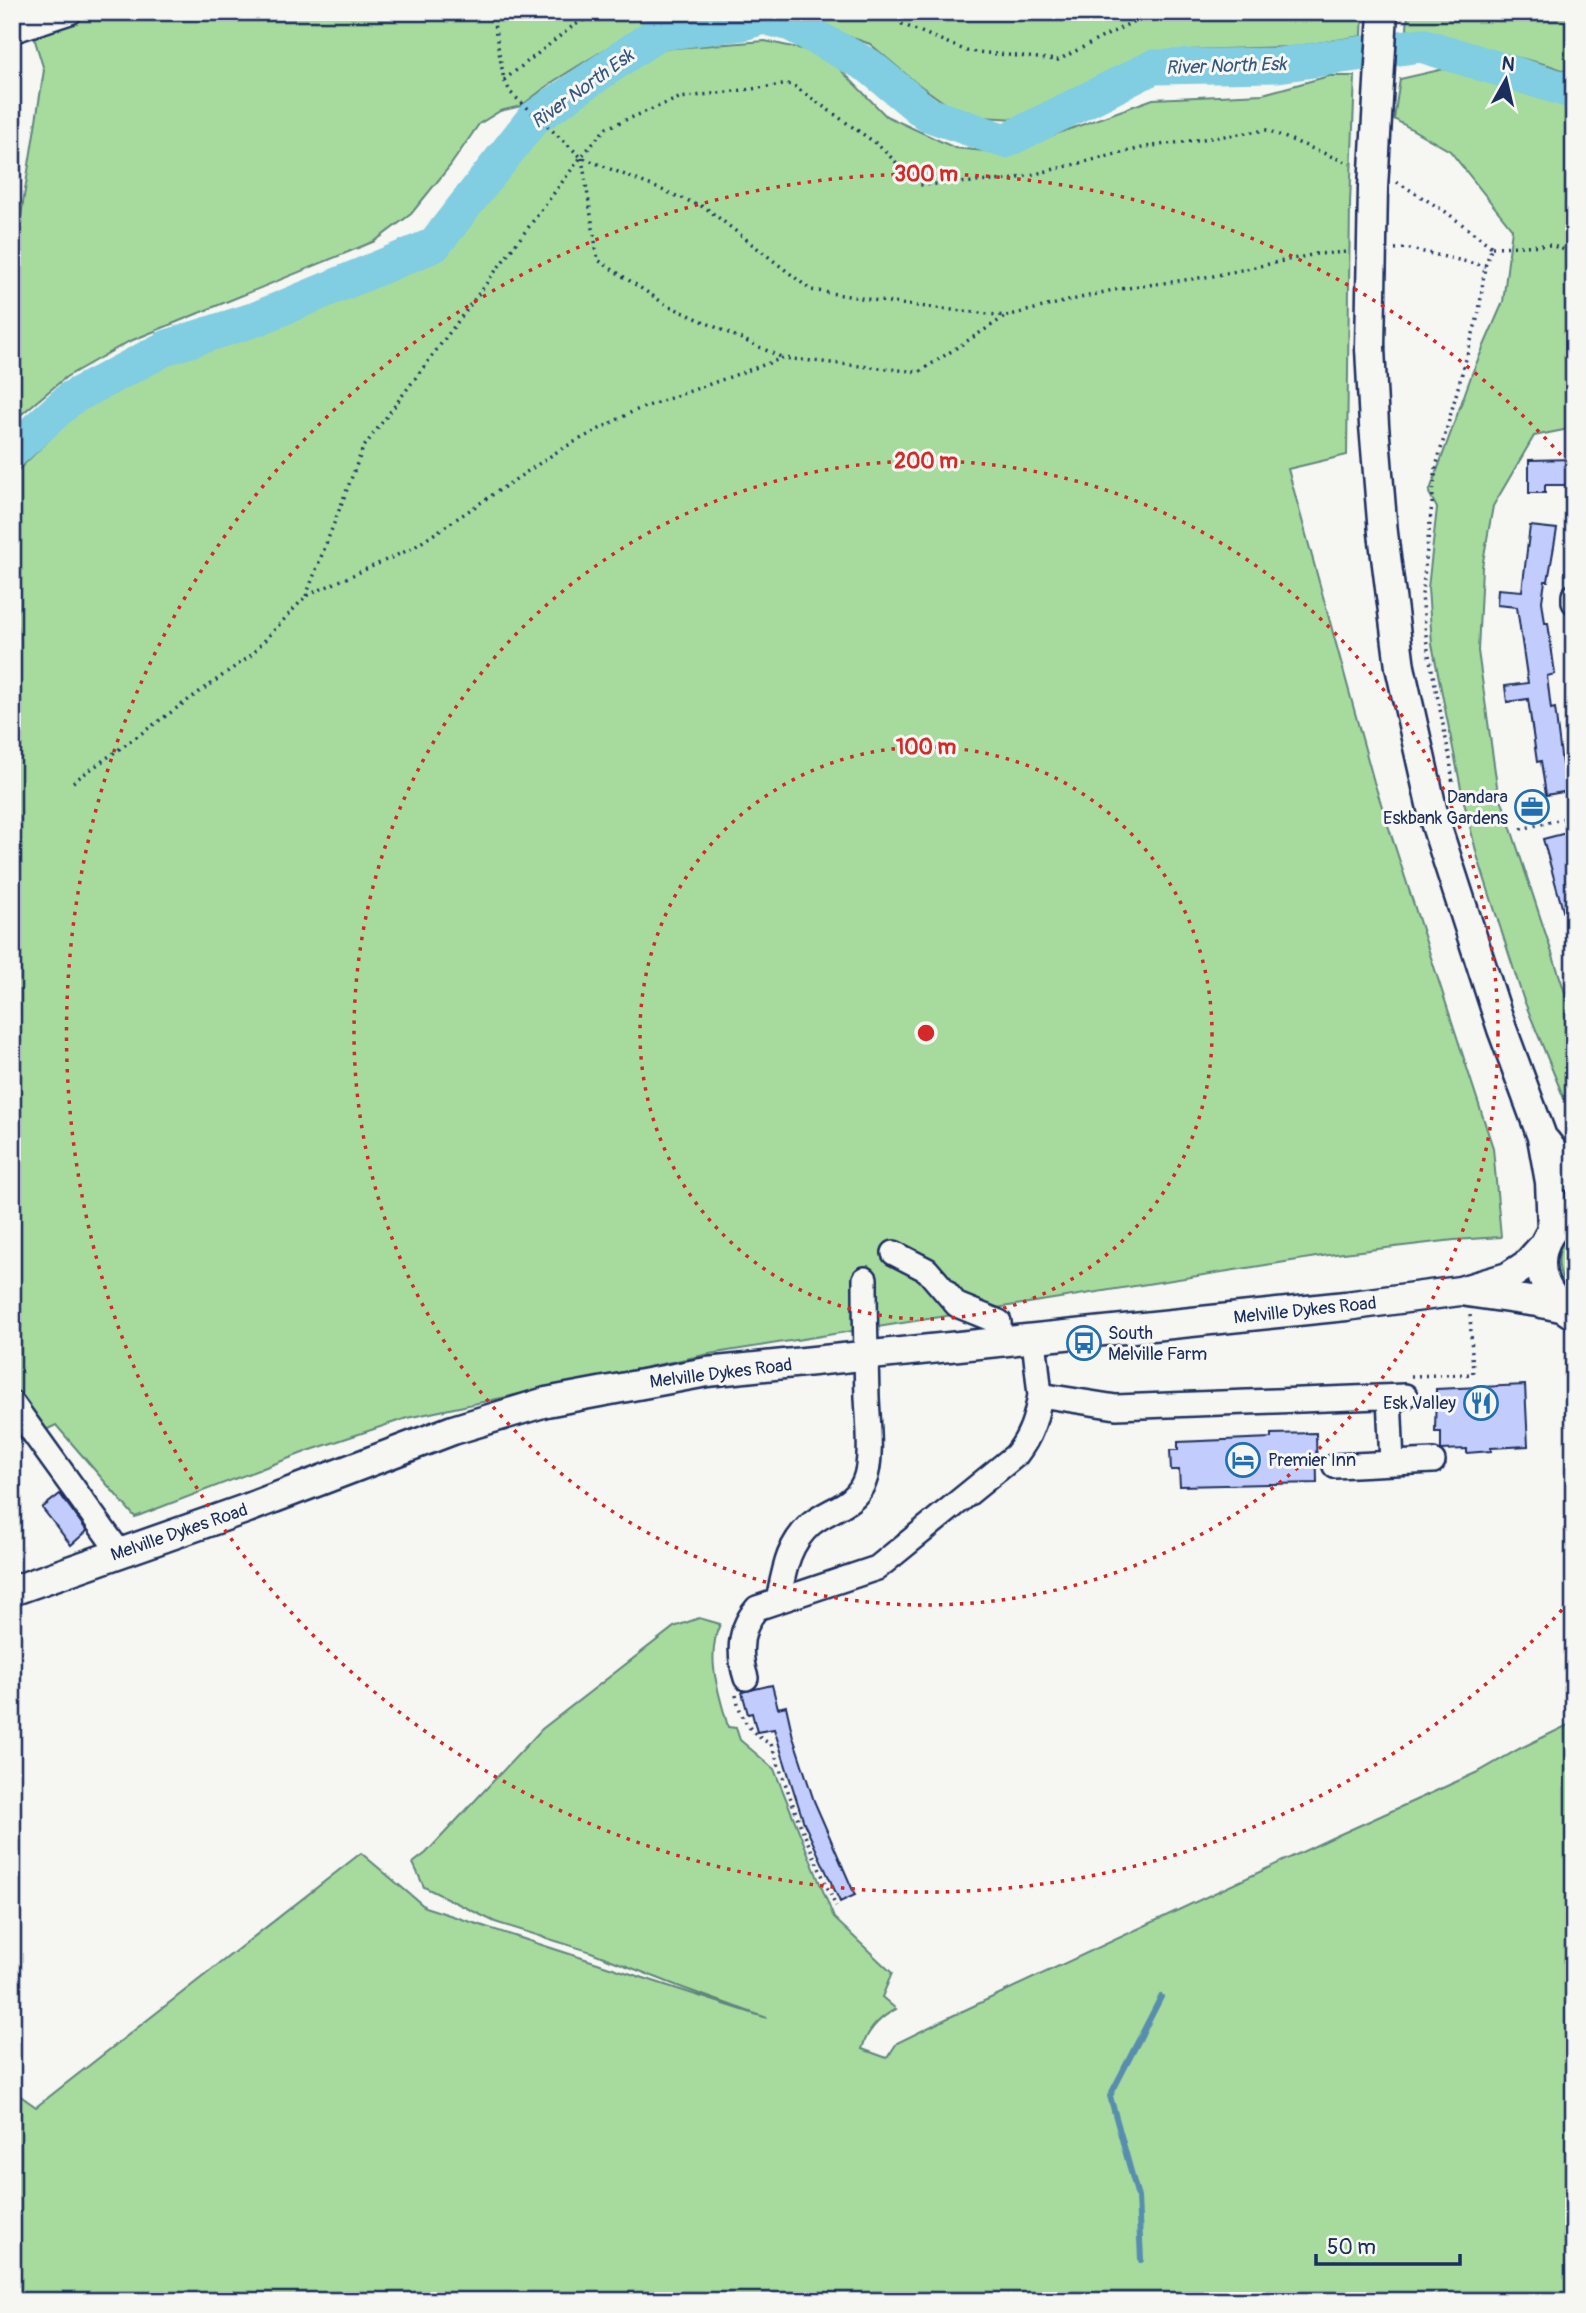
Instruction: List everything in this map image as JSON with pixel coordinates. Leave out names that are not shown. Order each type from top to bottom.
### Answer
[{"type":"main road","points":[[1383,12],[1373,188],[1370,348],[1383,533],[1400,667],[1435,822],[1502,1029],[1542,1137],[1556,1229],[1540,1269],[1547,1290],[1567,1311]]},
{"type":"main road","points":[[1542,1137],[1574,1178]]},
{"type":"main road","name":"Melville Dykes Road","points":[[12,1591],[248,1508],[453,1430],[546,1402],[707,1372],[1346,1306],[1460,1291],[1508,1277],[1526,1265],[1556,1229]]},
{"type":"main road","name":"Melville Dykes Road","points":[[1460,1291],[1567,1311]]},
{"type":"street","points":[[12,32],[70,12]]},
{"type":"street","points":[[1574,596],[1574,602]]},
{"type":"street","points":[[894,1253],[927,1270],[957,1305],[999,1322],[1000,1342]]},
{"type":"street","points":[[779,1601],[787,1556],[799,1538],[811,1524],[850,1503],[864,1481],[868,1459],[864,1279]]},
{"type":"street","points":[[746,1678],[740,1658],[741,1642],[748,1619],[757,1608],[877,1569],[1016,1455],[1028,1440],[1040,1395],[1034,1339]]},
{"type":"street","points":[[1040,1395],[1116,1407],[1397,1396],[1392,1463]]},
{"type":"street","points":[[12,1403],[120,1553]]},
{"type":"street","points":[[1335,1466],[1433,1461]]},
{"type":"path","points":[[492,12],[505,80],[511,93],[582,157],[706,208],[811,290],[892,303],[1006,316]]},
{"type":"path","points":[[505,80],[573,26],[598,12]]},
{"type":"path","points":[[894,12],[902,24],[967,51],[1058,60],[1152,12]]},
{"type":"path","points":[[73,782],[250,656],[306,596],[363,448],[606,128],[679,98],[791,84],[877,144],[920,185],[1010,180],[1146,147],[1267,130],[1357,167]]},
{"type":"path","points":[[582,157],[597,260],[665,304],[783,358],[919,372],[1006,316],[1113,290],[1213,276],[1316,254],[1355,252]]},
{"type":"path","points":[[1393,180],[1405,184],[1492,247],[1550,245],[1574,253]]},
{"type":"path","points":[[1454,797],[1450,759],[1427,645],[1422,596],[1436,467],[1479,312],[1485,266],[1492,247]]},
{"type":"path","points":[[1393,249],[1406,248],[1485,266]]},
{"type":"path","points":[[306,596],[414,548],[561,449],[635,411],[783,358]]},
{"type":"path","points":[[1521,829],[1574,816]]},
{"type":"path","points":[[746,1678],[733,1681],[739,1709],[747,1727],[758,1738],[771,1744],[800,1824],[836,1907]]},
{"type":"green space","points":[[104,12],[742,12],[684,16],[641,27],[554,81],[521,106],[500,111],[479,124],[450,166],[411,214],[375,241],[128,342],[66,377],[12,422],[12,220],[20,222],[44,70],[33,34],[67,20]]},
{"type":"green space","points":[[778,12],[1363,12],[1362,36],[1291,47],[1188,50],[1125,71],[1034,120],[963,116],[915,82],[870,44]]},
{"type":"green space","points":[[1408,12],[1574,12],[1574,74],[1407,30]]},
{"type":"green space","points":[[765,41],[825,54],[886,116],[955,148],[1004,153],[1153,99],[1263,94],[1329,76],[1355,76],[1350,203],[1347,455],[1288,469],[1374,782],[1493,1148],[1501,1237],[1335,1254],[709,1354],[407,1418],[308,1451],[135,1517],[56,1425],[15,1445],[12,1442],[12,476],[84,405],[165,360],[334,301],[442,252],[501,184],[540,126],[603,78],[662,49]]},
{"type":"green space","points":[[1444,69],[1528,90],[1574,107],[1574,428],[1534,436],[1493,506],[1482,567],[1478,651],[1497,786],[1574,1020],[1574,1123],[1523,998],[1477,855],[1432,644],[1428,588],[1437,508],[1429,493],[1473,371],[1503,302],[1512,229],[1450,151],[1394,119],[1400,79]]},
{"type":"green space","points":[[1574,1231],[1574,1294],[1560,1271],[1559,1253]]},
{"type":"green space","points":[[699,1618],[720,1624],[714,1650],[715,1676],[728,1727],[736,1728],[740,1740],[774,1769],[834,1918],[892,1973],[882,1997],[896,2009],[874,2025],[862,2049],[887,2058],[897,2043],[950,2017],[1480,1771],[1574,1722],[1574,2301],[12,2301],[12,2090],[36,2107],[361,1853],[425,1907],[767,2018],[591,1952],[495,1922],[424,1887],[413,1863],[426,1853],[542,1729],[674,1627]]},
{"type":"building","points":[[1574,459],[1574,485],[1545,485],[1545,493],[1529,493],[1529,460]]},
{"type":"building","points":[[1530,526],[1557,529],[1542,601],[1555,674],[1547,676],[1551,709],[1555,708],[1562,764],[1565,764],[1569,791],[1546,795],[1541,761],[1537,762],[1528,699],[1507,702],[1505,686],[1528,683],[1517,607],[1497,605],[1498,589],[1522,591]]},
{"type":"building","points":[[1538,797],[1541,814],[1525,816],[1523,799]]},
{"type":"building","points":[[1574,831],[1574,932],[1569,932],[1543,839]]},
{"type":"building","name":"Esk Valley","points":[[1525,1385],[1528,1446],[1491,1448],[1491,1451],[1467,1453],[1467,1449],[1441,1450],[1441,1432],[1435,1432],[1436,1389]]},
{"type":"building","name":"Premier Inn","points":[[1316,1433],[1317,1483],[1180,1486],[1179,1470],[1171,1470],[1170,1450],[1178,1450],[1178,1442]]},
{"type":"building","points":[[60,1494],[87,1531],[71,1545],[42,1508]]},
{"type":"building","points":[[772,1685],[778,1708],[786,1706],[814,1801],[855,1895],[840,1902],[804,1823],[774,1729],[757,1732],[752,1713],[748,1714],[742,1692]]},
{"type":"waterway","name":"River North Esk","points":[[12,451],[71,398],[168,347],[256,319],[434,245],[533,119],[658,33],[743,23],[763,17],[791,24],[869,66],[927,114],[1005,141],[1153,67],[1278,65],[1421,45],[1574,92]]},
{"type":"waterway","points":[[1141,2260],[1138,2197],[1110,2096],[1161,1997]]},
{"type":"place","name":"Dandara Eskbank Gardens","points":[[1532,807]]},
{"type":"place","name":"South Melville Farm","points":[[1084,1343]]},
{"type":"place","name":"Esk Valley","points":[[1481,1403]]},
{"type":"place","name":"Premier Inn","points":[[1243,1460]]}]
